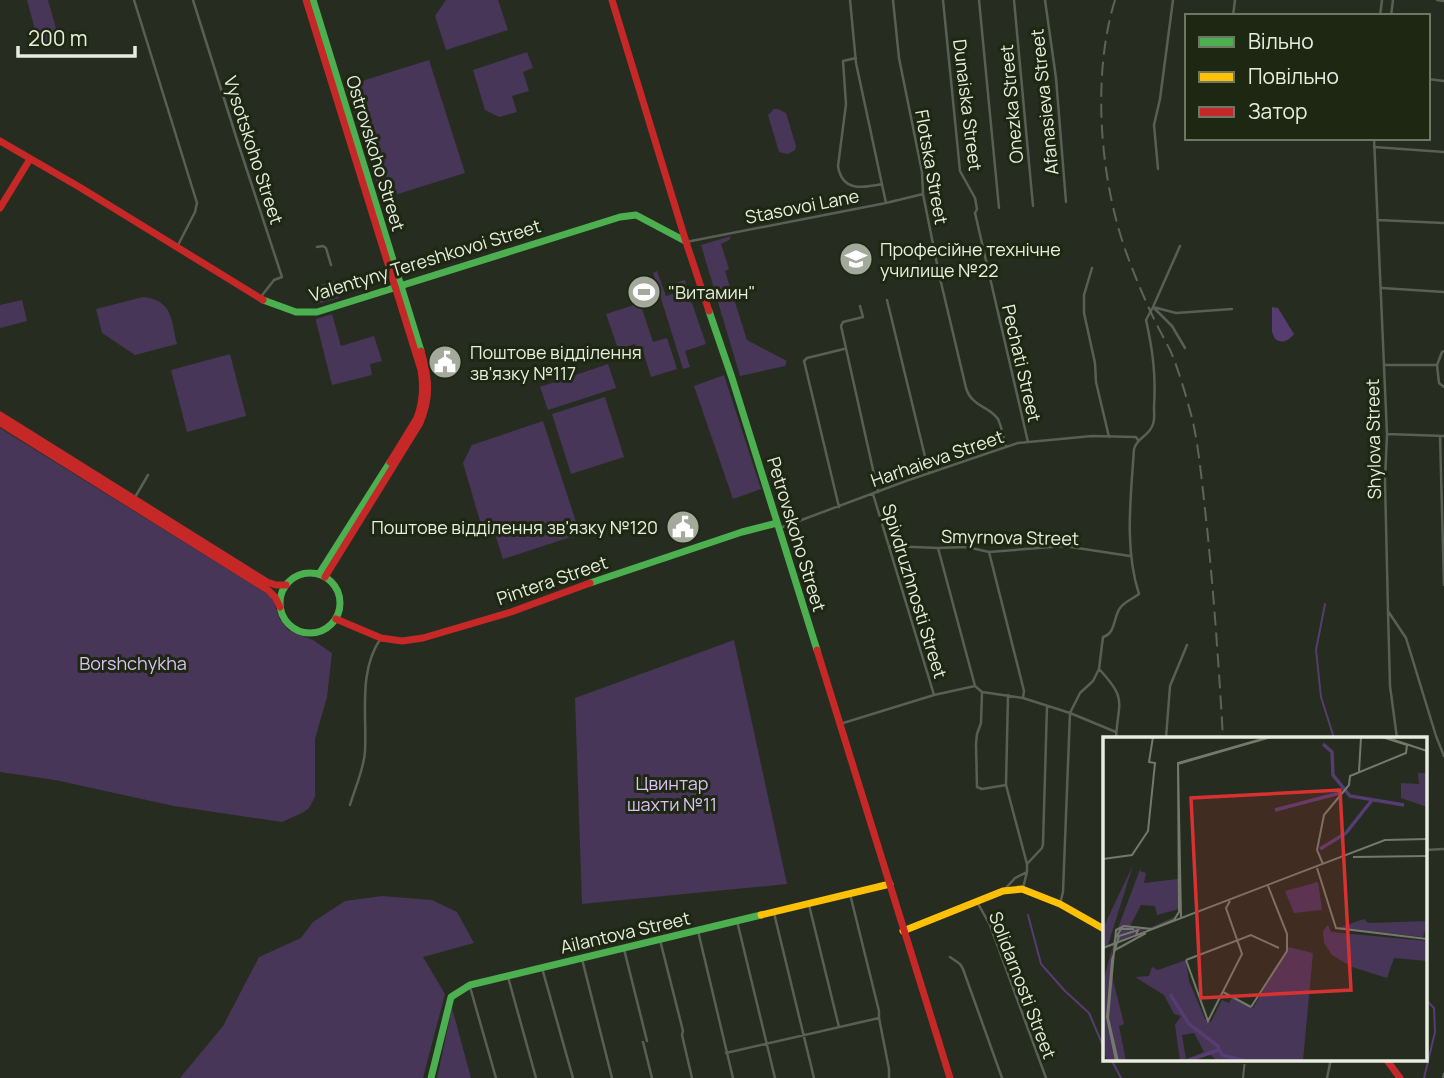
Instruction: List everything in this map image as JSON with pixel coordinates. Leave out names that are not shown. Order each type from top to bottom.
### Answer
[{"type":"street","points":[[134,0],[197,203],[177,247]]},
{"type":"street","name":"Vysotskoho Street","points":[[193,0],[282,277],[274,281],[260,299]]},
{"type":"street","name":"Ostrovskoho Street","points":[[306,0],[398,287]]},
{"type":"street","name":"Ostrovskoho Street","points":[[313,0],[398,287],[424,388],[421,409],[402,446],[322,576]]},
{"type":"street","name":"Petrovskoho Street","points":[[612,0],[950,1078]]},
{"type":"street","points":[[850,0],[856,58],[886,203]]},
{"type":"street","name":"Flotska Street","points":[[893,0],[899,58],[922,172],[923,194],[968,393],[975,403],[999,421],[1006,447]]},
{"type":"street","name":"Dunaiska Street","points":[[943,0],[960,171],[973,192],[977,209]]},
{"type":"street","points":[[979,0],[999,208]]},
{"type":"street","name":"Onezka Street","points":[[1014,0],[1033,206]]},
{"type":"street","name":"Afanasieva Street","points":[[1045,0],[1056,78],[1066,202]]},
{"type":"street","points":[[1158,169],[1154,125],[1173,0]]},
{"type":"street","points":[[1437,0],[1444,1]]},
{"type":"street","points":[[856,58],[844,61],[846,104],[839,173],[846,182],[855,187],[883,184]]},
{"type":"street","name":"Shylova Street","points":[[1374,140],[1387,434],[1385,480],[1388,611],[1391,686],[1397,737]]},
{"type":"street","name":"Valentyny Tereshkovoi Street","points":[[0,141],[260,299],[288,310],[307,313],[632,214],[686,242]]},
{"type":"street","points":[[1374,147],[1444,152]]},
{"type":"street","points":[[0,208],[30,159]]},
{"type":"street","name":"Stasovoi Lane","points":[[686,242],[923,194]]},
{"type":"street","name":"Pechati Street","points":[[977,209],[975,214],[1028,442]]},
{"type":"street","points":[[1378,220],[1444,223]]},
{"type":"street","points":[[1060,904],[1063,892],[1070,713],[1080,693],[1093,681],[1099,669],[1103,637],[1112,631],[1121,606],[1139,594],[1130,556],[1134,449],[1138,440],[1148,433],[1153,424],[1156,381],[1146,320],[1180,246]]},
{"type":"street","points":[[317,247],[326,248],[331,265]]},
{"type":"street","points":[[1093,268],[1084,295],[1084,313],[1095,363],[1096,382],[1110,437]]},
{"type":"street","points":[[1382,288],[1444,292]]},
{"type":"street","points":[[887,300],[929,473]]},
{"type":"street","name":"Spivdruzhnosti Street","points":[[860,306],[863,317],[841,324],[878,492]]},
{"type":"street","points":[[1153,307],[1175,313],[1232,309]]},
{"type":"street","points":[[1153,307],[1172,326],[1185,348]]},
{"type":"street","points":[[839,507],[804,361],[845,348]]},
{"type":"street","points":[[1444,351],[1437,365],[1439,383],[1444,387]]},
{"type":"street","points":[[1384,365],[1437,365]]},
{"type":"street","points":[[1,420],[268,590],[275,597],[288,625],[298,631],[317,633],[336,619],[340,605],[339,594],[334,585],[322,576],[312,573],[299,575],[285,584],[267,582],[134,499],[96,479]]},
{"type":"street","points":[[1387,434],[1442,436],[1444,585]]},
{"type":"street","name":"Harhaieva Street","points":[[778,526],[1006,447],[1028,442],[1092,436],[1128,436],[1138,440]]},
{"type":"street","points":[[134,499],[148,475]]},
{"type":"street","name":"Spivdruzhnosti Street","points":[[873,493],[934,695]]},
{"type":"street","name":"Pintera Street","points":[[336,619],[381,638],[402,641],[423,638],[511,612],[742,532],[778,526]]},
{"type":"street","name":"Smyrnova Street","points":[[889,546],[967,547],[989,552],[1064,546],[1130,556]]},
{"type":"street","points":[[938,548],[975,686],[982,692],[1023,698],[1070,713],[1116,732]]},
{"type":"street","points":[[989,552],[1024,691],[1023,698]]},
{"type":"street","points":[[280,607],[285,584]]},
{"type":"street","points":[[1388,611],[1406,638],[1444,756]]},
{"type":"street","points":[[350,805],[365,754],[364,693],[372,651],[381,638]]},
{"type":"street","points":[[1166,737],[1170,686],[1187,645]]},
{"type":"street","points":[[1099,669],[1114,685],[1120,702],[1116,737]]},
{"type":"street","points":[[840,724],[934,695],[975,686]]},
{"type":"street","points":[[982,692],[981,723],[976,744],[977,787],[982,789],[1006,785]]},
{"type":"street","points":[[1008,695],[1006,785],[1027,864],[1023,890]]},
{"type":"street","points":[[1027,864],[1043,844],[1047,706]]},
{"type":"street","points":[[1426,850],[1444,849]]},
{"type":"street","points":[[1003,891],[1015,878],[1027,872]]},
{"type":"street","name":"Ailantova Street","points":[[470,985],[890,884]]},
{"type":"street","points":[[903,931],[1012,889],[1023,890],[1060,904],[1103,928]]},
{"type":"street","points":[[850,894],[879,1011],[889,1078]]},
{"type":"street","name":"Solidarnosti Street","points":[[976,902],[990,925],[1046,1078]]},
{"type":"street","points":[[809,905],[839,1028]]},
{"type":"street","points":[[774,913],[814,1078]]},
{"type":"street","points":[[737,921],[775,1078]]},
{"type":"street","points":[[698,931],[733,1078]]},
{"type":"street","points":[[660,940],[692,1078]]},
{"type":"street","points":[[624,949],[652,1078]]},
{"type":"street","points":[[950,957],[963,969],[1002,1078]]},
{"type":"street","points":[[582,959],[612,1078]]},
{"type":"street","points":[[542,968],[573,1078]]},
{"type":"street","points":[[508,976],[536,1078]]},
{"type":"street","points":[[431,1078],[451,997],[470,985],[496,1078]]},
{"type":"street","points":[[726,1053],[879,1018]]},
{"type":"street","points":[[1327,1078],[1331,1060]]},
{"type":"street","points":[[1387,1060],[1400,1078]]},
{"type":"green space","points":[[27,0],[48,0],[57,32],[53,40],[45,43],[37,37]]},
{"type":"green space","points":[[446,0],[498,0],[508,30],[446,50],[435,16]]},
{"type":"green space","points":[[527,52],[533,68],[523,72],[529,91],[512,96],[517,112],[499,117],[485,110],[473,70]]},
{"type":"green space","points":[[429,60],[465,173],[382,199],[346,86]]},
{"type":"green space","points":[[774,109],[786,113],[796,146],[795,150],[788,154],[779,152],[768,115]]},
{"type":"green space","points":[[731,236],[721,244],[729,269],[725,271],[747,340],[787,361],[785,366],[740,376],[701,245]]},
{"type":"green space","points":[[657,271],[666,296],[677,293],[675,283],[685,280],[706,344],[685,351],[690,367],[683,369],[653,273]]},
{"type":"green space","points":[[334,281],[339,298],[317,304],[316,297],[319,295],[313,287]]},
{"type":"green space","points":[[143,297],[160,302],[165,307],[172,319],[177,344],[135,355],[102,333],[96,309]]},
{"type":"green space","points":[[22,300],[27,321],[0,328],[0,305]]},
{"type":"green space","points":[[640,303],[653,342],[667,338],[677,369],[651,377],[643,351],[638,352],[635,344],[618,349],[606,314]]},
{"type":"green space","points":[[332,314],[341,346],[374,336],[382,361],[370,364],[372,375],[332,385],[316,319]]},
{"type":"green space","points":[[230,354],[246,416],[187,432],[171,370]]},
{"type":"green space","points":[[608,364],[616,388],[548,410],[540,387]]},
{"type":"green space","points":[[724,375],[761,489],[733,499],[694,386]]},
{"type":"green space","points":[[605,397],[624,457],[571,474],[552,414]]},
{"type":"green space","points":[[543,421],[580,534],[503,559],[492,525],[482,528],[463,463],[472,445]]},
{"type":"green space","name":"Borshchykha","points":[[0,428],[266,593],[273,599],[279,618],[288,630],[313,640],[332,653],[327,697],[315,739],[315,797],[309,808],[282,822],[174,806],[55,780],[0,772]]},
{"type":"green space","name":"Цвинтар шахти №11","points":[[734,640],[787,884],[582,904],[575,698]]},
{"type":"green space","points":[[382,896],[432,900],[457,912],[474,943],[423,957],[445,994],[423,1078],[180,1078],[223,1026],[259,957],[301,938],[313,922],[345,901]]},
{"type":"green space","points":[[452,1008],[471,1078],[437,1078]]},
{"type":"shaded area","points":[[1272,307],[1278,308],[1294,334],[1285,341],[1275,339],[1272,332]]},
{"type":"waterway","points":[[1325,604],[1316,650],[1321,697],[1334,737]]},
{"type":"waterway","points":[[1028,915],[1041,964],[1089,1013],[1103,1046]]},
{"type":"waterway","points":[[1424,1078],[1435,1032],[1434,1008],[1426,1000]]},
{"type":"waterway","points":[[1112,1060],[1121,1078]]},
{"type":"railway","points":[[1115,0],[1103,63],[1101,96],[1105,165],[1111,199],[1129,260],[1171,352],[1193,422],[1210,554],[1223,737]]},
{"type":"railway","points":[[1243,1078],[1245,1060]]},
{"type":"traffic: fast","points":[[313,0],[421,351]]},
{"type":"traffic: fast","points":[[263,300],[296,312],[317,312],[620,217],[636,215],[685,241]]},
{"type":"traffic: fast","points":[[709,311],[817,650]]},
{"type":"traffic: fast","points":[[319,574],[390,462]]},
{"type":"traffic: fast","points":[[590,583],[742,532],[777,523]]},
{"type":"traffic: fast","points":[[304,573],[316,573],[335,586],[340,603],[338,615],[327,628],[316,633],[304,633],[285,620],[280,609],[280,597],[293,578],[304,573]]},
{"type":"traffic: fast","points":[[431,1078],[451,997],[470,985],[761,915]]},
{"type":"traffic: slow","points":[[761,915],[890,884]]},
{"type":"traffic: slow","points":[[903,931],[1003,891],[1022,889],[1060,904],[1103,928]]},
{"type":"traffic: jam","points":[[306,0],[421,370],[422,394],[417,418],[390,462]]},
{"type":"traffic: jam","points":[[612,0],[709,311]]},
{"type":"traffic: jam","points":[[0,141],[263,300]]},
{"type":"traffic: jam","points":[[0,208],[30,159]]},
{"type":"traffic: jam","points":[[325,577],[420,423],[428,387],[421,351]]},
{"type":"traffic: jam","points":[[0,415],[267,582],[286,585]]},
{"type":"traffic: jam","points":[[0,423],[268,590],[280,607]]},
{"type":"traffic: jam","points":[[336,619],[381,638],[402,641],[423,638],[511,612],[590,583]]},
{"type":"traffic: jam","points":[[817,650],[950,1078]]},
{"type":"traffic: jam","points":[[1387,1060],[1400,1078]]},
{"type":"place","name":"Професійне технічне училище №22","points":[[856,259]]},
{"type":"place","name":"\"Витамин\"","points":[[644,292]]},
{"type":"place","name":"Поштове відділення зв'язку №117","points":[[445,362]]},
{"type":"place","name":"Поштове відділення зв'язку №120","points":[[683,527]]}]
